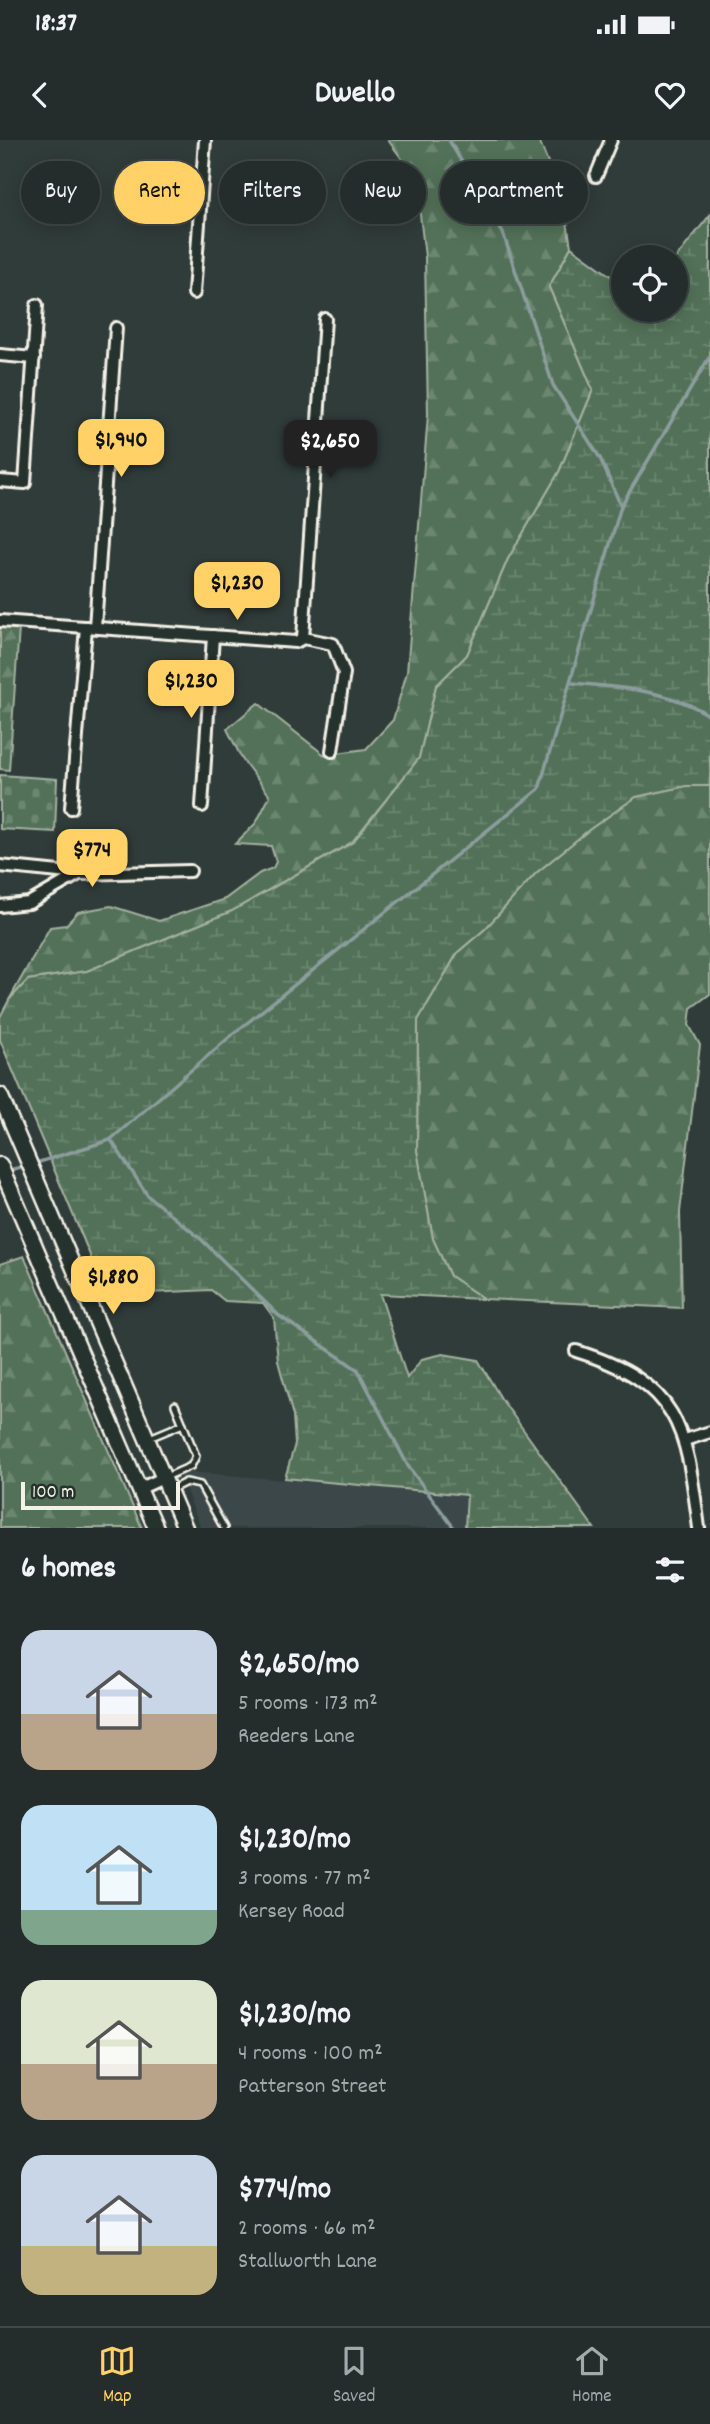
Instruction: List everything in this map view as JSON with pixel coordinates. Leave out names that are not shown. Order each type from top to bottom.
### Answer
[{"type":"main road","points":[[0,1095],[185,1528]]},
{"type":"main road","points":[[0,1165],[156,1528]]},
{"type":"street","points":[[194,293],[205,140]]},
{"type":"street","points":[[596,176],[611,140]]},
{"type":"street","points":[[0,481],[25,483],[37,306]]},
{"type":"street","points":[[303,638],[325,319]]},
{"type":"street","points":[[71,808],[91,627],[116,328]]},
{"type":"street","points":[[0,355],[34,358]]},
{"type":"street","points":[[0,621],[296,642],[303,638],[333,643],[344,673],[332,751]]},
{"type":"street","points":[[202,806],[213,636]]},
{"type":"street","points":[[0,866],[79,874],[190,871]]},
{"type":"street","points":[[0,906],[30,903],[79,874]]},
{"type":"street","points":[[576,1351],[614,1364],[645,1382],[669,1409],[685,1440],[699,1528]]},
{"type":"street","points":[[685,1440],[710,1432]]},
{"type":"street","points":[[139,1489],[166,1484]]},
{"type":"lane","points":[[166,1484],[191,1465],[196,1456],[175,1405]]},
{"type":"lane","points":[[146,1439],[183,1424]]},
{"type":"lane","points":[[166,1484],[186,1482],[200,1485],[223,1528]]},
{"type":"shaded area","points":[[178,1471],[467,1495],[465,1528],[201,1528]]},
{"type":"green space","points":[[388,140],[539,140],[547,161],[440,161],[440,224],[567,224],[571,247],[549,287],[593,390],[559,472],[508,559],[467,655],[436,686],[419,758],[352,842],[232,911],[87,971],[28,980],[9,1000],[50,927],[66,925],[78,912],[111,906],[159,921],[225,899],[260,873],[273,868],[276,862],[271,846],[235,844],[256,823],[270,796],[242,759],[227,729],[258,703],[326,756],[336,758],[337,753],[366,749],[393,720],[407,672],[428,415],[425,257],[421,224],[426,224],[426,161],[404,161]]},
{"type":"green space","points":[[710,215],[710,786],[686,786],[636,797],[590,829],[536,873],[485,929],[458,952],[418,1020],[417,1151],[433,1239],[450,1276],[484,1299],[380,1294],[407,1378],[422,1359],[443,1354],[478,1360],[502,1400],[594,1528],[465,1528],[467,1495],[285,1478],[295,1444],[293,1416],[278,1361],[274,1318],[263,1303],[225,1301],[211,1290],[148,1293],[144,1275],[97,1272],[0,1040],[0,1017],[9,1000],[28,980],[87,971],[232,911],[353,842],[419,758],[436,686],[467,655],[508,559],[559,472],[593,390],[549,287],[571,247],[611,276],[611,322],[688,322],[686,245]]},
{"type":"green space","points":[[0,627],[19,628],[9,770],[0,769]]},
{"type":"green space","points":[[0,775],[57,779],[55,832],[0,829]]},
{"type":"green space","points":[[686,786],[710,786],[710,994],[691,1008],[689,1025],[700,1045],[680,1212],[682,1308],[484,1299],[450,1276],[433,1239],[417,1151],[418,1020],[458,952],[485,929],[536,873],[590,829],[636,797]]},
{"type":"green space","points":[[24,1256],[142,1528],[0,1528],[0,1264]]},
{"type":"waterway","points":[[449,140],[503,233],[553,385],[600,458],[621,506]]},
{"type":"waterway","points":[[33,1164],[110,1140],[232,1035],[539,789],[621,506],[710,356]]},
{"type":"waterway","points":[[572,683],[625,688],[661,695],[678,700],[710,716]]},
{"type":"waterway","points":[[111,1140],[148,1196],[202,1240],[278,1315],[358,1370],[408,1466],[454,1528]]},
{"type":"waterway","points":[[6,1171],[25,1166]]}]
